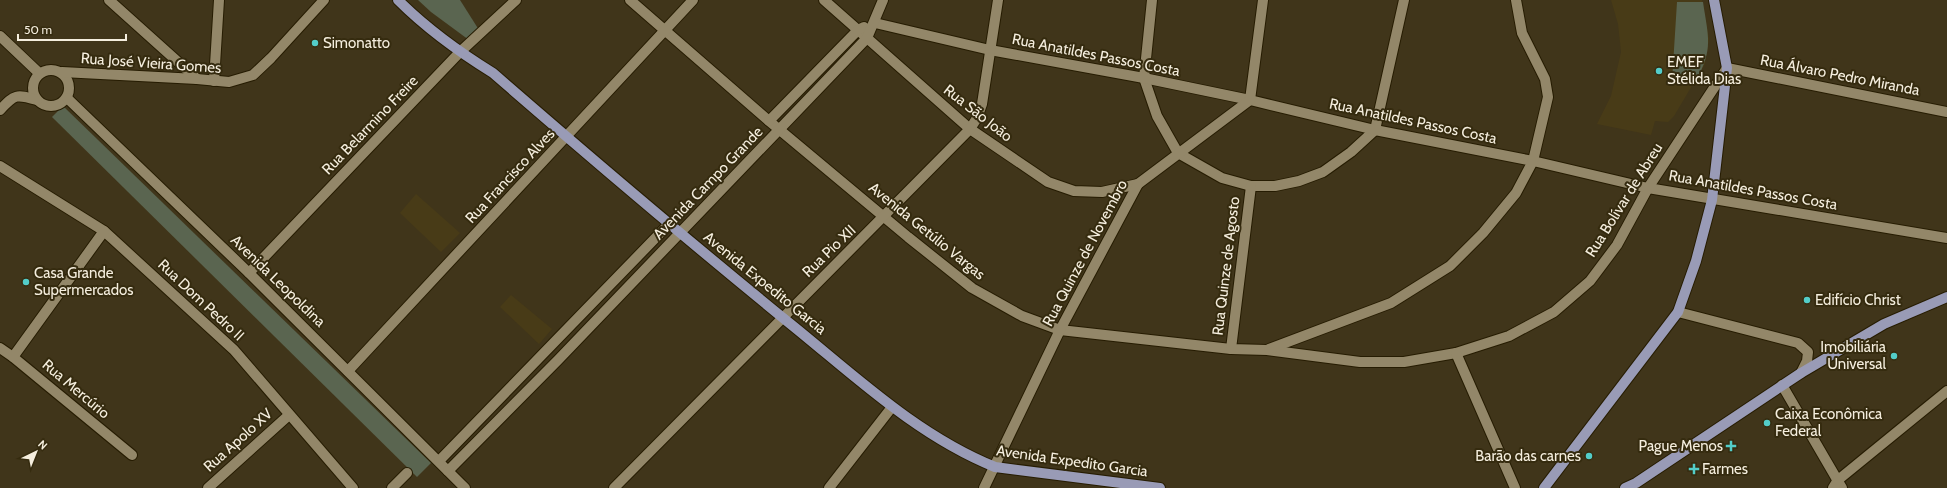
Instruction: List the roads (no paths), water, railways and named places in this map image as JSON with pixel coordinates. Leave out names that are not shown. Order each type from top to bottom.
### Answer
[{"type":"main road","name":"Avenida Expedito Garcia","points":[[398,0],[421,22],[460,52],[493,73],[669,224],[892,407],[939,439],[976,460],[995,467],[1160,488]]},
{"type":"main road","points":[[1544,488],[1678,312],[1696,261],[1712,200],[1727,68],[1714,0]]},
{"type":"main road","points":[[1625,488],[1636,483],[1801,373],[1884,324],[1947,297]]},
{"type":"street","points":[[109,0],[197,79]]},
{"type":"street","points":[[214,81],[219,0]]},
{"type":"street","name":"Rua José Vieira Gomes","points":[[62,72],[230,82],[253,75],[271,58],[324,0]]},
{"type":"street","name":"Rua Belarmino Freire","points":[[249,273],[460,52],[516,0]]},
{"type":"street","name":"Avenida Getúlio Vargas","points":[[630,0],[769,121],[972,288],[1022,316],[1060,330],[1231,349],[1267,350]]},
{"type":"street","name":"Rua Francisco Alves","points":[[348,371],[693,0]]},
{"type":"street","name":"Rua São João","points":[[824,0],[970,129],[1048,182],[1074,191],[1102,192],[1138,184]]},
{"type":"street","name":"Avenida Campo Grande","points":[[448,471],[540,379],[867,38],[875,23],[883,0]]},
{"type":"street","name":"Rua Pio XII","points":[[614,488],[970,129],[977,118],[982,104],[998,0]]},
{"type":"street","points":[[1152,0],[1144,78],[1157,116],[1178,153],[1222,178],[1251,186],[1275,186],[1299,181],[1322,172],[1351,152],[1375,130],[1404,0]]},
{"type":"street","points":[[1250,100],[1263,0]]},
{"type":"street","points":[[1267,350],[1391,303],[1450,266],[1483,234],[1516,193],[1533,161],[1548,97],[1545,79],[1522,33],[1516,0]]},
{"type":"street","name":"Avenida Campo Grande","points":[[769,121],[858,30],[875,23]]},
{"type":"street","name":"Rua Anatildes Passos Costa","points":[[875,23],[990,50],[1144,78],[1250,100],[1375,130],[1533,161],[1648,188],[1712,200],[1947,238]]},
{"type":"street","points":[[0,36],[39,73]]},
{"type":"street","name":"Rua Álvaro Pedro Miranda","points":[[1727,68],[1947,112]]},
{"type":"street","name":"Rua Bolívar de Abreu","points":[[1267,350],[1360,362],[1404,362],[1456,353],[1509,336],[1554,312],[1594,275],[1617,244],[1648,188],[1727,68]]},
{"type":"street","points":[[0,110],[13,97],[20,95],[33,83],[39,73],[46,69],[54,69],[62,72],[68,79],[70,89],[67,98],[60,104],[52,106],[44,105],[37,100],[20,95]]},
{"type":"street","points":[[33,83],[33,92],[37,100]]},
{"type":"street","name":"Avenida Leopoldina","points":[[67,98],[249,273],[466,488]]},
{"type":"street","name":"Rua Quinze de Novembro","points":[[984,488],[1060,330],[1138,184],[1250,100]]},
{"type":"street","name":"Rua Dom Pedro II","points":[[0,166],[104,232],[234,350],[353,488]]},
{"type":"street","name":"Rua Quinze de Agosto","points":[[1231,349],[1251,186]]},
{"type":"street","name":"Avenida Campo Grande","points":[[439,461],[669,224]]},
{"type":"street","points":[[13,357],[104,232]]},
{"type":"street","points":[[1678,312],[1798,343],[1808,352],[1807,361],[1801,373]]},
{"type":"street","name":"Rua Mercúrio","points":[[0,348],[13,357],[132,456]]},
{"type":"street","points":[[547,350],[558,360]]},
{"type":"street","points":[[1456,353],[1515,488]]},
{"type":"street","points":[[528,369],[540,379]]},
{"type":"street","points":[[1782,385],[1838,485],[1947,391]]},
{"type":"street","points":[[829,488],[892,407]]},
{"type":"street","name":"Rua Apolo XV","points":[[208,488],[289,415]]},
{"type":"street","points":[[392,488],[407,473]]},
{"type":"place","name":"Simonatto","points":[[315,43]]},
{"type":"place","name":"EMEF Stélida Dias","points":[[1659,71]]},
{"type":"place","name":"Casa Grande Supermercados","points":[[26,282]]},
{"type":"place","name":"Edifício Christ","points":[[1807,300]]},
{"type":"place","name":"Imobiliária Universal","points":[[1894,356]]},
{"type":"place","name":"Caixa Econômica Federal","points":[[1767,423]]},
{"type":"place","name":"Pague Menos","points":[[1731,446]]},
{"type":"place","name":"Barão das carnes","points":[[1589,456]]},
{"type":"place","name":"Farmes","points":[[1694,469]]}]
